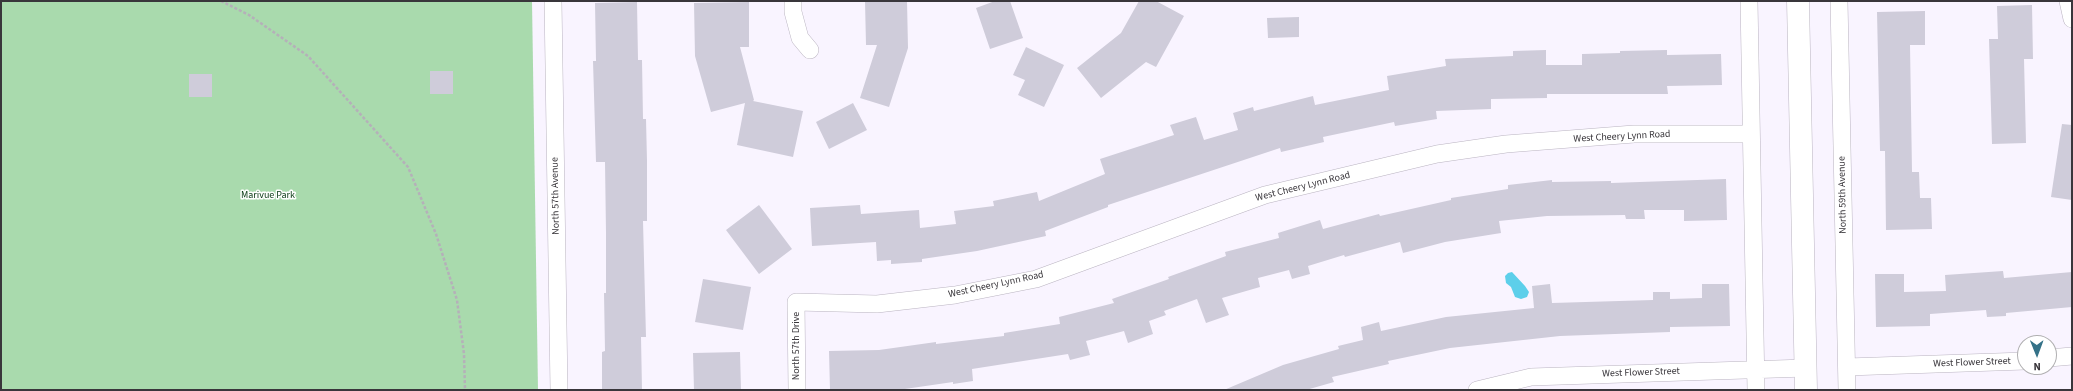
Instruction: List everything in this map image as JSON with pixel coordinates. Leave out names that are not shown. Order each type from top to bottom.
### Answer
[{"type":"main road","points":[[1798,1],[1806,390]]},
{"type":"street","name":"North 57th Avenue","points":[[553,1],[559,390]]},
{"type":"street","points":[[793,1],[793,12],[800,38],[810,50]]},
{"type":"street","points":[[1749,1],[1756,390]]},
{"type":"street","name":"North 59th Avenue","points":[[1839,1],[1847,390]]},
{"type":"street","points":[[2068,1],[2072,19]]},
{"type":"street","name":"West Cheery Lynn Road","points":[[796,302],[877,304],[954,295],[1036,279],[1265,194],[1437,154],[1506,144],[1634,134],[1751,134]]},
{"type":"street","name":"North 57th Drive","points":[[796,302],[797,390]]},
{"type":"street","points":[[2057,357],[2072,356]]},
{"type":"street","name":"West Flower Street","points":[[1847,368],[2017,361]]},
{"type":"street","name":"West Flower Street","points":[[1477,390],[1531,378],[1806,368]]},
{"type":"path","points":[[221,1],[249,15],[308,56],[408,167],[436,234],[457,300],[464,354],[465,390]]},
{"type":"green space","name":"Marivue Park","points":[[1,1],[532,1],[538,390],[1,390]]},
{"type":"water","points":[[1512,272],[1529,292],[1527,297],[1521,299],[1515,297],[1511,287],[1506,283],[1505,276]]},
{"type":"building","points":[[865,1],[907,1],[908,48],[889,107],[860,98],[877,45],[866,45]]},
{"type":"building","points":[[995,1],[1010,1],[1023,38],[990,49],[976,8]]},
{"type":"building","points":[[1139,1],[1156,1],[1184,16],[1156,67],[1146,62],[1101,98],[1077,68],[1121,33]]},
{"type":"building","points":[[637,2],[638,60],[642,60],[643,119],[646,119],[647,161],[647,221],[643,221],[646,337],[641,337],[642,390],[602,390],[602,352],[605,351],[604,293],[606,293],[605,162],[596,162],[593,61],[596,61],[595,3]]},
{"type":"building","points":[[749,2],[749,47],[740,47],[754,100],[753,101],[803,111],[793,157],[737,145],[745,103],[711,112],[695,56],[694,3]]},
{"type":"building","points":[[2032,5],[2033,59],[2024,59],[2026,143],[1992,144],[1989,39],[1998,39],[1997,6]]},
{"type":"building","points":[[1925,11],[1925,45],[1910,45],[1912,172],[1919,172],[1920,198],[1931,198],[1932,229],[1886,230],[1885,151],[1880,151],[1877,12]]},
{"type":"building","points":[[1299,17],[1299,37],[1268,38],[1267,18]]},
{"type":"building","points":[[1026,47],[1064,65],[1044,107],[1018,95],[1025,80],[1013,75]]},
{"type":"building","points":[[1546,50],[1546,65],[1582,65],[1582,54],[1620,53],[1620,51],[1667,50],[1667,55],[1721,54],[1722,85],[1667,86],[1668,94],[1547,94],[1547,98],[1491,99],[1491,109],[1436,111],[1437,119],[1395,126],[1394,122],[1323,137],[1324,142],[1281,152],[1280,148],[1108,205],[1108,207],[1045,231],[1046,236],[977,251],[922,259],[922,262],[891,264],[891,260],[877,261],[876,242],[812,246],[810,208],[860,205],[861,214],[919,210],[920,228],[956,224],[954,211],[994,206],[993,201],[1037,192],[1039,201],[1105,174],[1100,159],[1174,135],[1170,125],[1196,117],[1204,140],[1238,130],[1233,113],[1253,107],[1254,111],[1313,96],[1315,105],[1389,90],[1387,76],[1446,66],[1445,59],[1513,56],[1513,51]]},
{"type":"building","points":[[430,71],[453,71],[453,94],[430,94]]},
{"type":"building","points":[[189,74],[212,74],[212,97],[189,97]]},
{"type":"building","points":[[853,103],[867,130],[829,149],[816,122]]},
{"type":"building","points":[[2062,124],[2072,125],[2072,200],[2051,197]]},
{"type":"building","points":[[1726,179],[1727,220],[1684,221],[1684,210],[1644,210],[1645,219],[1626,219],[1625,215],[1547,216],[1499,221],[1501,233],[1445,242],[1403,253],[1400,242],[1345,257],[1344,255],[1308,266],[1310,274],[1292,279],[1289,270],[1258,278],[1260,287],[1222,298],[1229,315],[1206,323],[1197,299],[1164,311],[1166,315],[1149,321],[1153,334],[1128,343],[1124,331],[1086,341],[1090,355],[1070,360],[1068,354],[972,369],[973,381],[953,384],[953,382],[898,390],[830,390],[829,351],[879,350],[936,342],[936,344],[1004,336],[1004,333],[1060,324],[1059,317],[1114,303],[1112,299],[1169,279],[1168,277],[1226,256],[1225,252],[1279,238],[1278,233],[1320,220],[1323,229],[1379,214],[1380,216],[1451,200],[1451,198],[1508,189],[1508,185],[1552,180],[1552,182],[1611,181],[1611,183]]},
{"type":"building","points":[[759,205],[792,249],[759,274],[726,230]]},
{"type":"building","points":[[2003,271],[2004,278],[2072,272],[2072,307],[2006,313],[2006,316],[1987,317],[1986,310],[1930,314],[1930,326],[1876,327],[1875,274],[1904,274],[1904,292],[1946,291],[1945,275]]},
{"type":"building","points":[[703,279],[751,287],[743,330],[695,322]]},
{"type":"building","points":[[1550,284],[1552,303],[1653,300],[1653,292],[1670,292],[1670,299],[1702,298],[1702,284],[1729,284],[1730,326],[1670,327],[1670,332],[1560,336],[1450,348],[1388,361],[1389,364],[1332,377],[1334,382],[1306,390],[1224,390],[1283,365],[1339,349],[1338,346],[1363,340],[1361,327],[1379,322],[1381,331],[1446,317],[1534,308],[1532,286]]},
{"type":"building","points":[[740,352],[741,390],[694,390],[693,353]]}]
